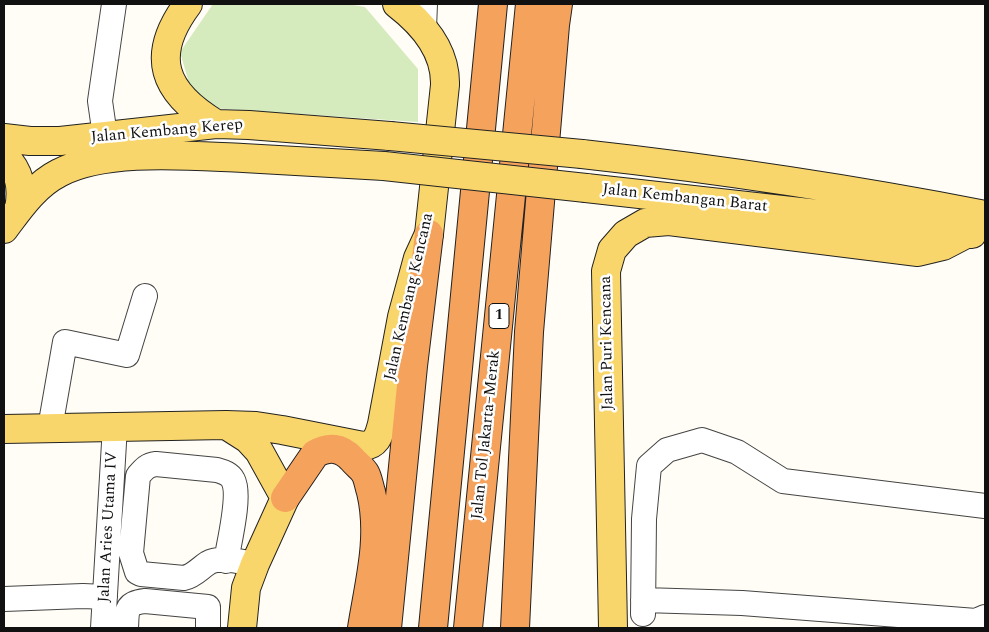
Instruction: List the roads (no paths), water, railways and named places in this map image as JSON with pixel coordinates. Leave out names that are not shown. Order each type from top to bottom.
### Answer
[{"type":"highway","points":[[433,628],[493,4]]},
{"type":"highway","name":"Jalan Tol Jakarta–Merak","points":[[468,628],[530,4]]},
{"type":"highway","points":[[515,628],[529,332],[558,4]]},
{"type":"highway","points":[[388,628],[413,366],[428,234]]},
{"type":"highway","points":[[286,498],[315,454],[322,450],[330,448],[339,449],[347,454],[366,474],[375,510],[376,536],[373,566],[362,628]]},
{"type":"main road","points":[[188,4],[177,21],[168,41],[165,58],[166,67],[172,84],[182,98],[199,114],[216,124]]},
{"type":"main road","name":"Jalan Kembang Kencana","points":[[4,429],[226,424],[282,430],[363,446],[370,446],[374,443],[380,434],[402,317],[410,285],[428,234],[445,77],[438,50],[424,16],[416,19],[397,4]]},
{"type":"main road","name":"Jalan Kembang Kerep","points":[[4,138],[30,142],[72,140],[216,124],[249,124],[390,136]]},
{"type":"main road","name":"Jalan Kembangan Barat","points":[[390,136],[582,154],[746,174],[880,195],[979,228]]},
{"type":"main road","points":[[4,155],[12,164],[18,177],[22,194],[11,219]]},
{"type":"main road","name":"Jalan Kembangan Barat","points":[[11,219],[39,187],[58,173],[81,164],[120,157],[168,156],[384,166],[916,225],[979,228]]},
{"type":"main road","name":"Jalan Puri Kencana","points":[[613,628],[606,271],[612,250],[626,234],[645,224],[669,221],[918,252],[943,246],[979,228]]},
{"type":"main road","points":[[226,424],[248,439],[259,451],[286,498],[255,564],[246,588],[242,619]]},
{"type":"street","points":[[105,136],[100,101],[114,4]]},
{"type":"street","points":[[72,140],[100,101]]},
{"type":"street","points":[[50,428],[65,342],[127,355],[145,296]]},
{"type":"street","name":"Jalan Aries Utama IV","points":[[103,628],[115,426]]},
{"type":"street","points":[[985,506],[783,481],[737,452],[702,440],[667,450],[649,466],[644,519],[643,607],[742,603],[976,621],[985,617]]},
{"type":"street","points":[[226,561],[237,492],[233,479],[227,473],[218,470],[156,464],[144,469],[138,476],[131,553],[137,572],[184,578],[190,577],[209,562],[217,560],[226,561],[255,564]]},
{"type":"street","points":[[611,519],[644,519]]},
{"type":"street","points":[[4,599],[105,597]]},
{"type":"street","points":[[126,628],[127,613],[130,606],[134,602],[145,601],[208,618],[242,619]]}]
